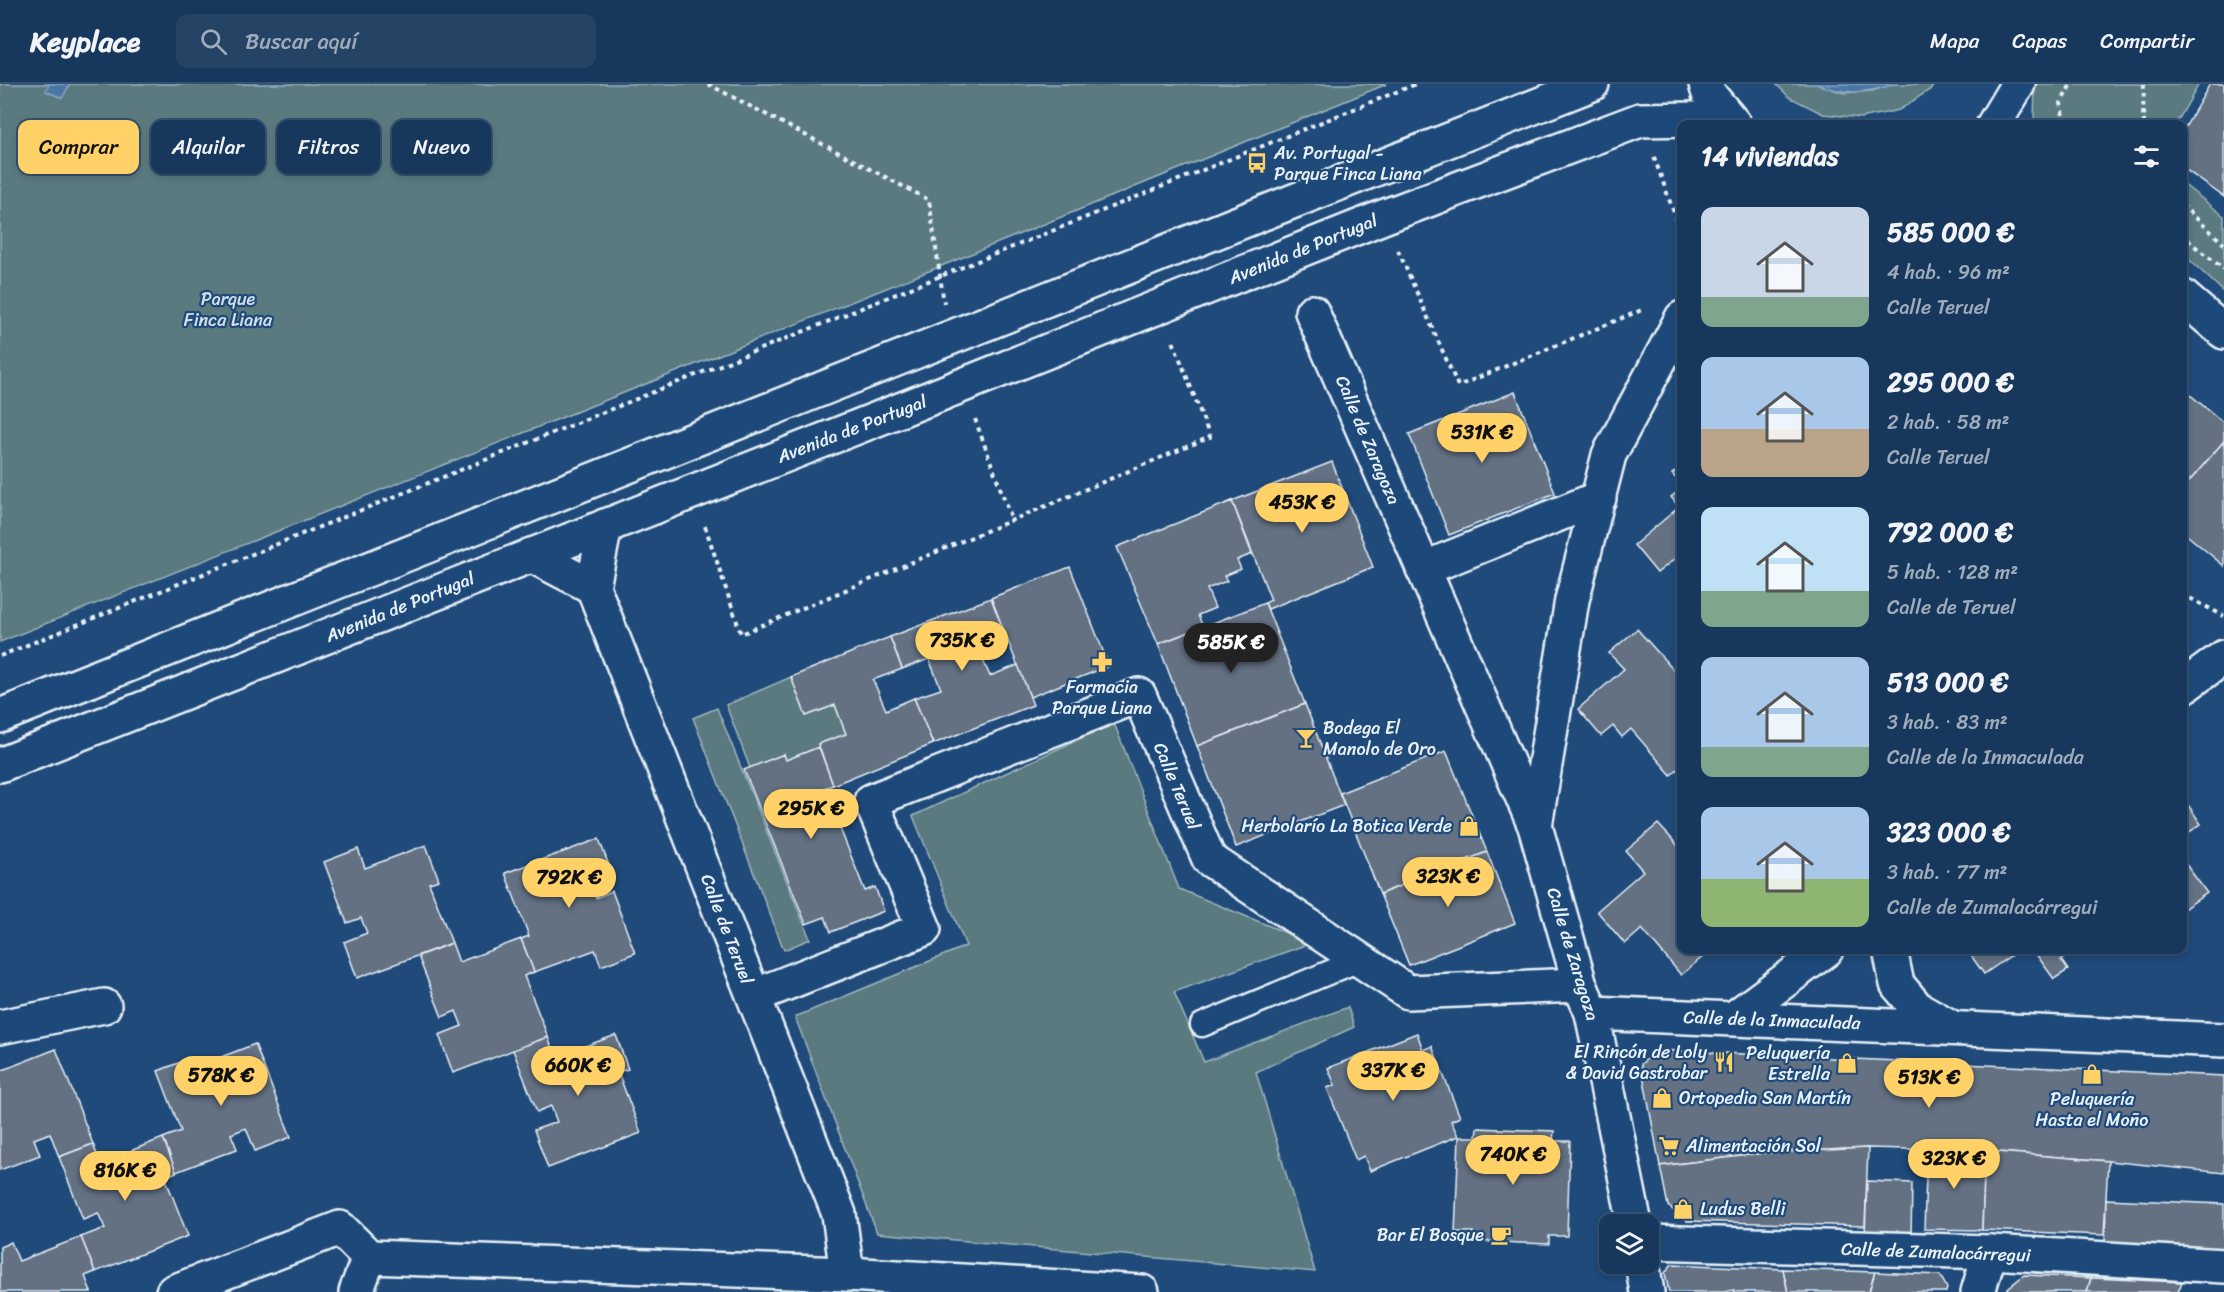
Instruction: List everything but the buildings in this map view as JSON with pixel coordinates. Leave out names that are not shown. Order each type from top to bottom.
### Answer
[{"type":"street","points":[[0,716],[1592,84]]},
{"type":"street","points":[[1706,84],[1709,94],[1731,120]]},
{"type":"street","points":[[1996,120],[2018,84]]},
{"type":"street","name":"Avenida de Portugal","points":[[0,765],[1383,217],[1640,120],[1698,120]]},
{"type":"street","points":[[2187,300],[2224,332]]},
{"type":"street","name":"Calle de Zaragoza","points":[[1312,312],[1535,826],[1586,999],[1633,1214]]},
{"type":"street","name":"Calle de Zaragoza","points":[[1535,826],[1572,600],[1609,456],[1677,327]]},
{"type":"street","points":[[1423,569],[1599,498]]},
{"type":"street","points":[[531,555],[593,587],[605,526]]},
{"type":"street","name":"Calle de Teruel","points":[[593,587],[839,1214],[847,1274]]},
{"type":"street","points":[[2187,685],[2223,663]]},
{"type":"street","name":"Calle Teruel","points":[[754,996],[924,929],[871,801],[1138,695],[1209,859],[1408,992],[1586,999]]},
{"type":"street","points":[[1734,1018],[1821,954]]},
{"type":"street","name":"Calle de la Inmaculada","points":[[1891,954],[1897,984],[1917,1008],[1951,1027]]},
{"type":"street","name":"Calle de la Inmaculada","points":[[1586,999],[1734,1018],[2224,1040]]},
{"type":"street","points":[[0,1027],[105,1006]]},
{"type":"street","points":[[173,1292],[340,1228],[369,1257],[847,1274],[1142,1292]]},
{"type":"street","name":"Calle de Zumalacárregui","points":[[1659,1242],[1990,1252],[2210,1274]]},
{"type":"street","points":[[1978,1292],[1990,1252]]},
{"type":"street","points":[[356,1292],[369,1257]]},
{"type":"street","points":[[1644,1274],[1647,1292]]},
{"type":"lane","points":[[1202,1025],[1359,960]]},
{"type":"path","points":[[708,84],[929,200],[950,339]]},
{"type":"path","points":[[0,656],[1416,84]]},
{"type":"path","points":[[2063,120],[2061,103],[2071,84]]},
{"type":"path","points":[[2143,84],[2143,120]]},
{"type":"path","points":[[1640,120],[1677,222]]},
{"type":"path","points":[[2187,210],[2224,244]]},
{"type":"path","points":[[1383,217],[1458,386],[1650,306]]},
{"type":"path","points":[[2187,238],[2224,268]]},
{"type":"path","points":[[694,491],[741,634],[1210,437],[1160,306]]},
{"type":"path","points":[[963,385],[1012,520]]},
{"type":"path","points":[[2187,597],[2224,616]]},
{"type":"green space","name":"Parque Finca Liana","points":[[0,84],[1387,84],[939,267],[0,642]]},
{"type":"green space","points":[[1776,84],[1816,84],[1844,93],[1872,91],[1894,84],[1935,84],[1899,110],[1861,118],[1823,114],[1789,97]]},
{"type":"green space","points":[[2035,84],[2199,84],[2178,120],[2034,120]]},
{"type":"green space","points":[[2187,187],[2224,216],[2224,292],[2187,258]]},
{"type":"green space","points":[[791,677],[806,716],[835,705],[846,734],[818,744],[819,747],[786,760],[784,755],[750,768],[726,705]]},
{"type":"green space","points":[[717,708],[810,939],[784,950],[693,718]]},
{"type":"green space","points":[[1114,723],[1179,889],[1311,943],[1174,992],[1204,1062],[1348,1007],[1354,1027],[1256,1072],[1315,1272],[877,1233],[795,1017],[966,946],[913,816]]},
{"type":"water","points":[[49,84],[70,84],[62,98],[46,91]]},
{"type":"water","points":[[1816,84],[1894,84],[1855,92]]},
{"type":"place","name":"Av. Portugal - Parque Finca Liana","points":[[1257,163]]},
{"type":"place","name":"Farmacia Parque Liana","points":[[1102,662]]},
{"type":"place","name":"Bodega El Manolo de Oro","points":[[1306,738]]},
{"type":"place","name":"Herbolarío La Botica Verde","points":[[1469,826]]},
{"type":"place","name":"El Rincón de Loly & David Gastrobar","points":[[1724,1062]]},
{"type":"place","name":"Peluquería Estrella","points":[[1847,1063]]},
{"type":"place","name":"Peluquería Hasta el Moño","points":[[2092,1074]]},
{"type":"place","name":"Ortopedia San Martín","points":[[1662,1098]]},
{"type":"place","name":"Alimentación Sol","points":[[1669,1146]]},
{"type":"place","name":"Ludus Belli","points":[[1683,1209]]},
{"type":"place","name":"Bar El Bosque","points":[[1501,1235]]}]
